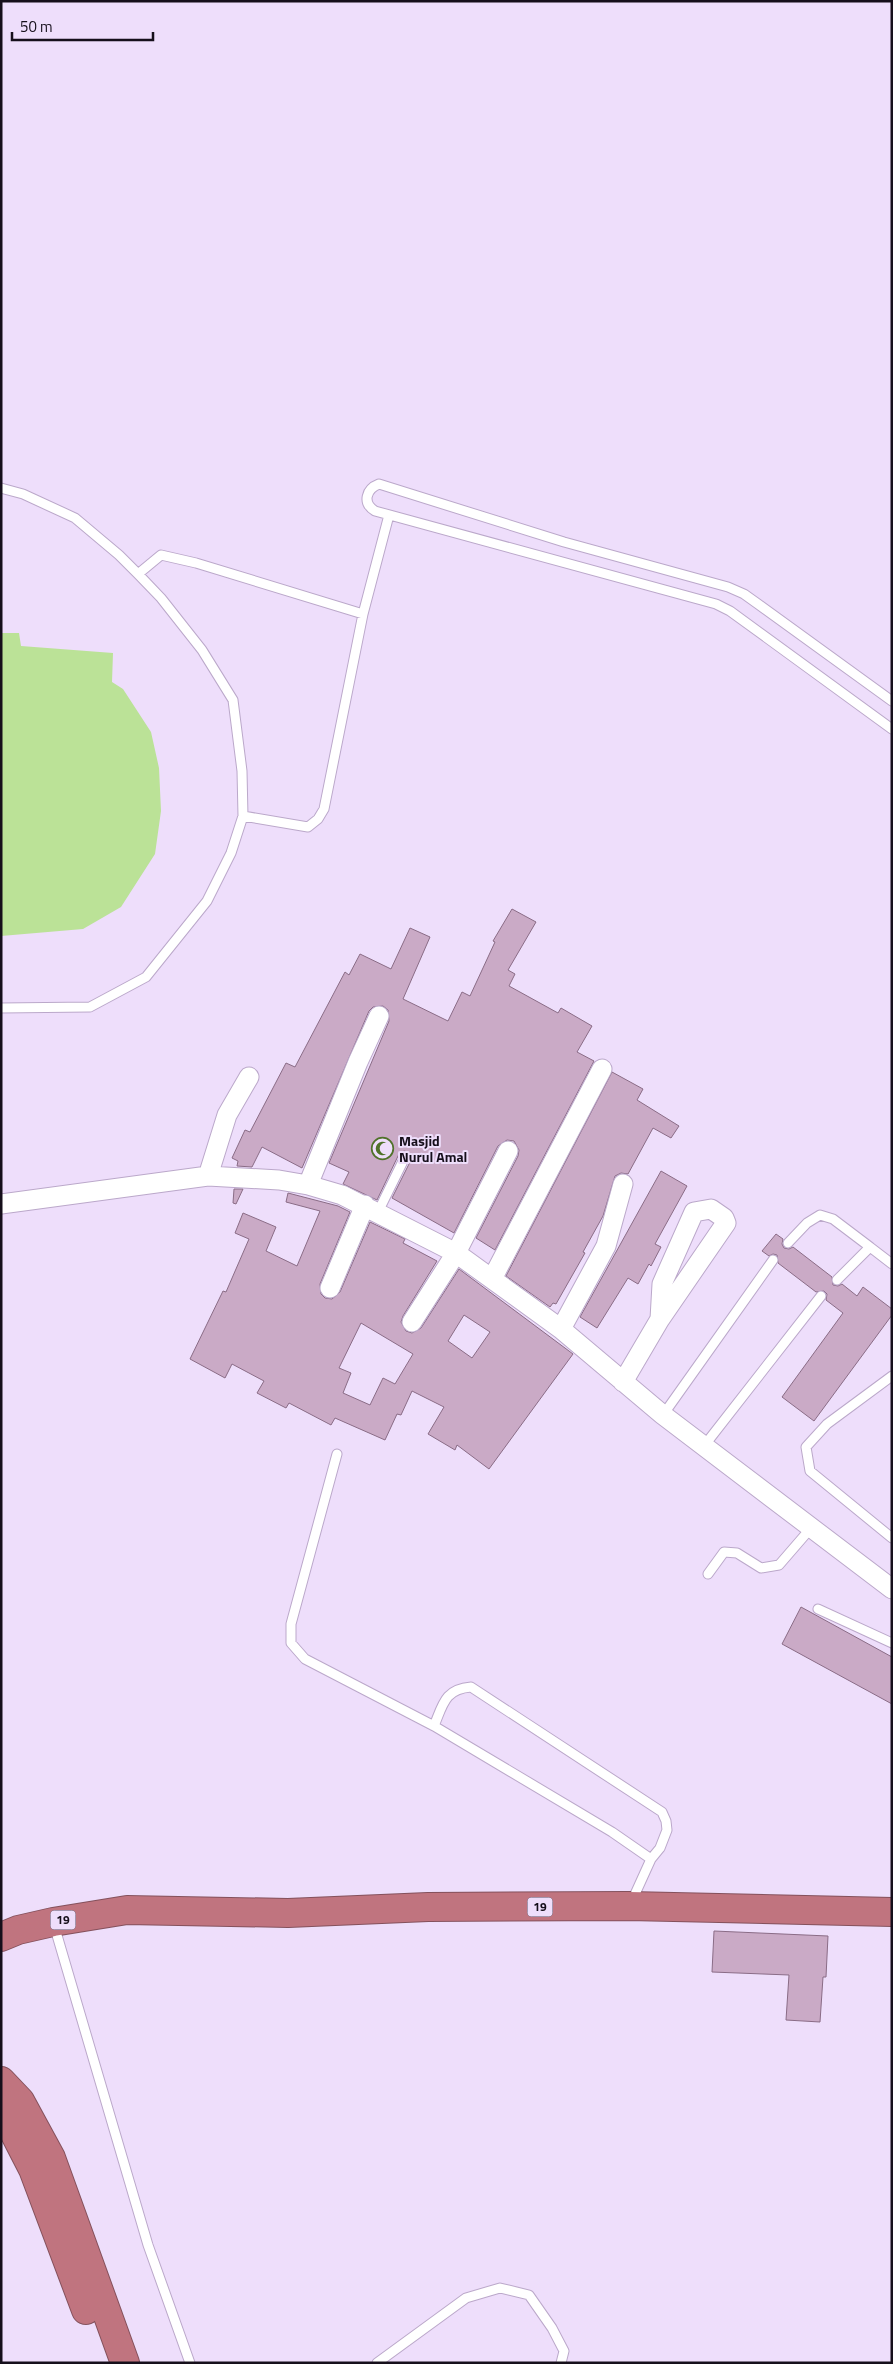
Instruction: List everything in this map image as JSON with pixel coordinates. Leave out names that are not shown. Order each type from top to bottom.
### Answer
[{"type":"highway","name":"19","points":[[1,1937],[18,1930],[53,1922],[127,1910],[288,1914],[428,1907],[629,1906],[892,1912]]},
{"type":"highway","points":[[1,2081],[20,2101],[51,2158],[125,2363]]},
{"type":"highway","points":[[1,2107],[33,2169],[105,2363]]},
{"type":"street","points":[[308,1184],[379,1016]]},
{"type":"street","points":[[492,1279],[602,1069]]},
{"type":"street","points":[[208,1176],[227,1116],[250,1077]]},
{"type":"street","points":[[412,1322],[456,1253],[508,1151]]},
{"type":"street","points":[[1,1204],[208,1176],[279,1180],[308,1184],[342,1195],[456,1253],[561,1329],[663,1415],[892,1589]]},
{"type":"street","points":[[561,1329],[606,1246],[623,1184]]},
{"type":"street","points":[[330,1288],[372,1209]]},
{"type":"street","points":[[623,1382],[660,1319],[726,1223],[724,1218],[711,1209],[694,1212],[671,1261],[662,1284],[660,1319]]},
{"type":"lane","points":[[892,701],[751,599],[728,587],[574,545],[379,484],[370,488],[367,493],[366,501],[369,508],[389,515],[716,604],[730,611],[892,729]]},
{"type":"lane","points":[[1,488],[23,494],[75,518],[119,555],[138,574],[161,598],[202,650],[233,700],[242,771],[243,816],[231,853],[207,901],[146,977],[90,1007],[1,1008]]},
{"type":"lane","points":[[243,816],[308,827],[318,820],[324,809],[363,614],[389,515]]},
{"type":"lane","points":[[138,574],[161,555],[196,563],[363,614]]},
{"type":"lane","points":[[372,1209],[405,1157]]},
{"type":"lane","points":[[788,1243],[807,1222],[820,1215],[833,1219],[892,1264]]},
{"type":"lane","points":[[837,1280],[870,1247]]},
{"type":"lane","points":[[663,1415],[774,1260]]},
{"type":"lane","points":[[704,1446],[821,1296]]},
{"type":"lane","points":[[892,1376],[827,1424],[806,1447],[810,1471],[892,1538]]},
{"type":"lane","points":[[337,1454],[291,1624],[291,1643],[305,1659],[434,1726],[612,1832],[651,1858]]},
{"type":"lane","points":[[708,1574],[724,1552],[737,1553],[761,1568],[779,1565],[811,1528]]},
{"type":"lane","points":[[818,1609],[892,1643]]},
{"type":"lane","points":[[434,1726],[446,1698],[456,1688],[470,1688],[662,1812],[666,1821],[666,1830],[660,1848],[651,1858],[629,1906]]},
{"type":"lane","points":[[53,1922],[148,2245],[190,2363]]},
{"type":"lane","points":[[378,2363],[466,2298],[500,2288],[528,2295],[552,2328],[564,2351],[561,2363]]},
{"type":"green space","points":[[1,633],[19,633],[21,646],[113,653],[112,682],[123,689],[151,732],[159,768],[161,811],[155,854],[121,907],[83,929],[1,936]]},
{"type":"building","points":[[512,909],[536,922],[508,970],[515,974],[509,986],[558,1013],[561,1008],[592,1026],[577,1052],[594,1061],[495,1250],[476,1238],[518,1156],[519,1150],[514,1141],[507,1140],[498,1146],[454,1233],[392,1198],[411,1160],[408,1152],[404,1151],[399,1154],[377,1200],[343,1184],[349,1172],[329,1163],[389,1021],[388,1010],[383,1006],[373,1007],[369,1011],[302,1168],[262,1147],[252,1167],[237,1166],[238,1161],[232,1158],[245,1130],[250,1132],[286,1063],[295,1067],[345,972],[349,975],[360,954],[391,969],[410,928],[430,937],[403,999],[448,1021],[462,992],[470,996],[495,942],[493,941]]},
{"type":"building","points":[[612,1072],[643,1089],[637,1100],[679,1126],[671,1138],[653,1128],[628,1174],[621,1173],[615,1176],[603,1216],[583,1252],[585,1253],[556,1304],[553,1303],[550,1307],[506,1276]]},
{"type":"building","points":[[661,1171],[687,1186],[655,1244],[661,1247],[651,1266],[649,1264],[638,1284],[628,1278],[597,1328],[580,1317]]},
{"type":"building","points":[[234,1189],[243,1189],[236,1204],[233,1203]]},
{"type":"building","points":[[288,1193],[338,1206],[350,1212],[320,1284],[321,1294],[325,1298],[332,1299],[340,1292],[370,1222],[405,1239],[403,1243],[437,1261],[403,1316],[401,1322],[406,1331],[412,1333],[421,1328],[459,1269],[573,1354],[489,1469],[457,1445],[455,1450],[428,1434],[444,1407],[412,1391],[401,1415],[397,1414],[385,1440],[335,1418],[331,1425],[289,1403],[286,1408],[257,1393],[264,1381],[232,1364],[225,1378],[190,1359],[223,1291],[226,1292],[249,1239],[235,1233],[243,1213],[276,1227],[266,1251],[297,1266],[320,1211],[286,1202]],"holes":[[[464,1315],[490,1332],[472,1358],[448,1341]],[[361,1323],[413,1354],[395,1384],[383,1378],[370,1405],[343,1393],[351,1373],[339,1368]]]},
{"type":"building","points":[[776,1234],[783,1239],[782,1244],[784,1248],[789,1249],[793,1247],[832,1277],[833,1285],[838,1286],[842,1284],[857,1296],[863,1287],[892,1309],[892,1315],[814,1421],[782,1397],[843,1313],[826,1300],[827,1294],[824,1291],[816,1292],[778,1263],[777,1255],[769,1256],[762,1251]]},
{"type":"building","points":[[801,1607],[892,1657],[892,1704],[782,1644]]},
{"type":"building","points":[[714,1931],[828,1936],[826,1977],[823,1977],[820,2022],[786,2020],[789,1975],[712,1972]]},
{"type":"place","name":"Masjid Nurul Amal","points":[[383,1149]]}]
